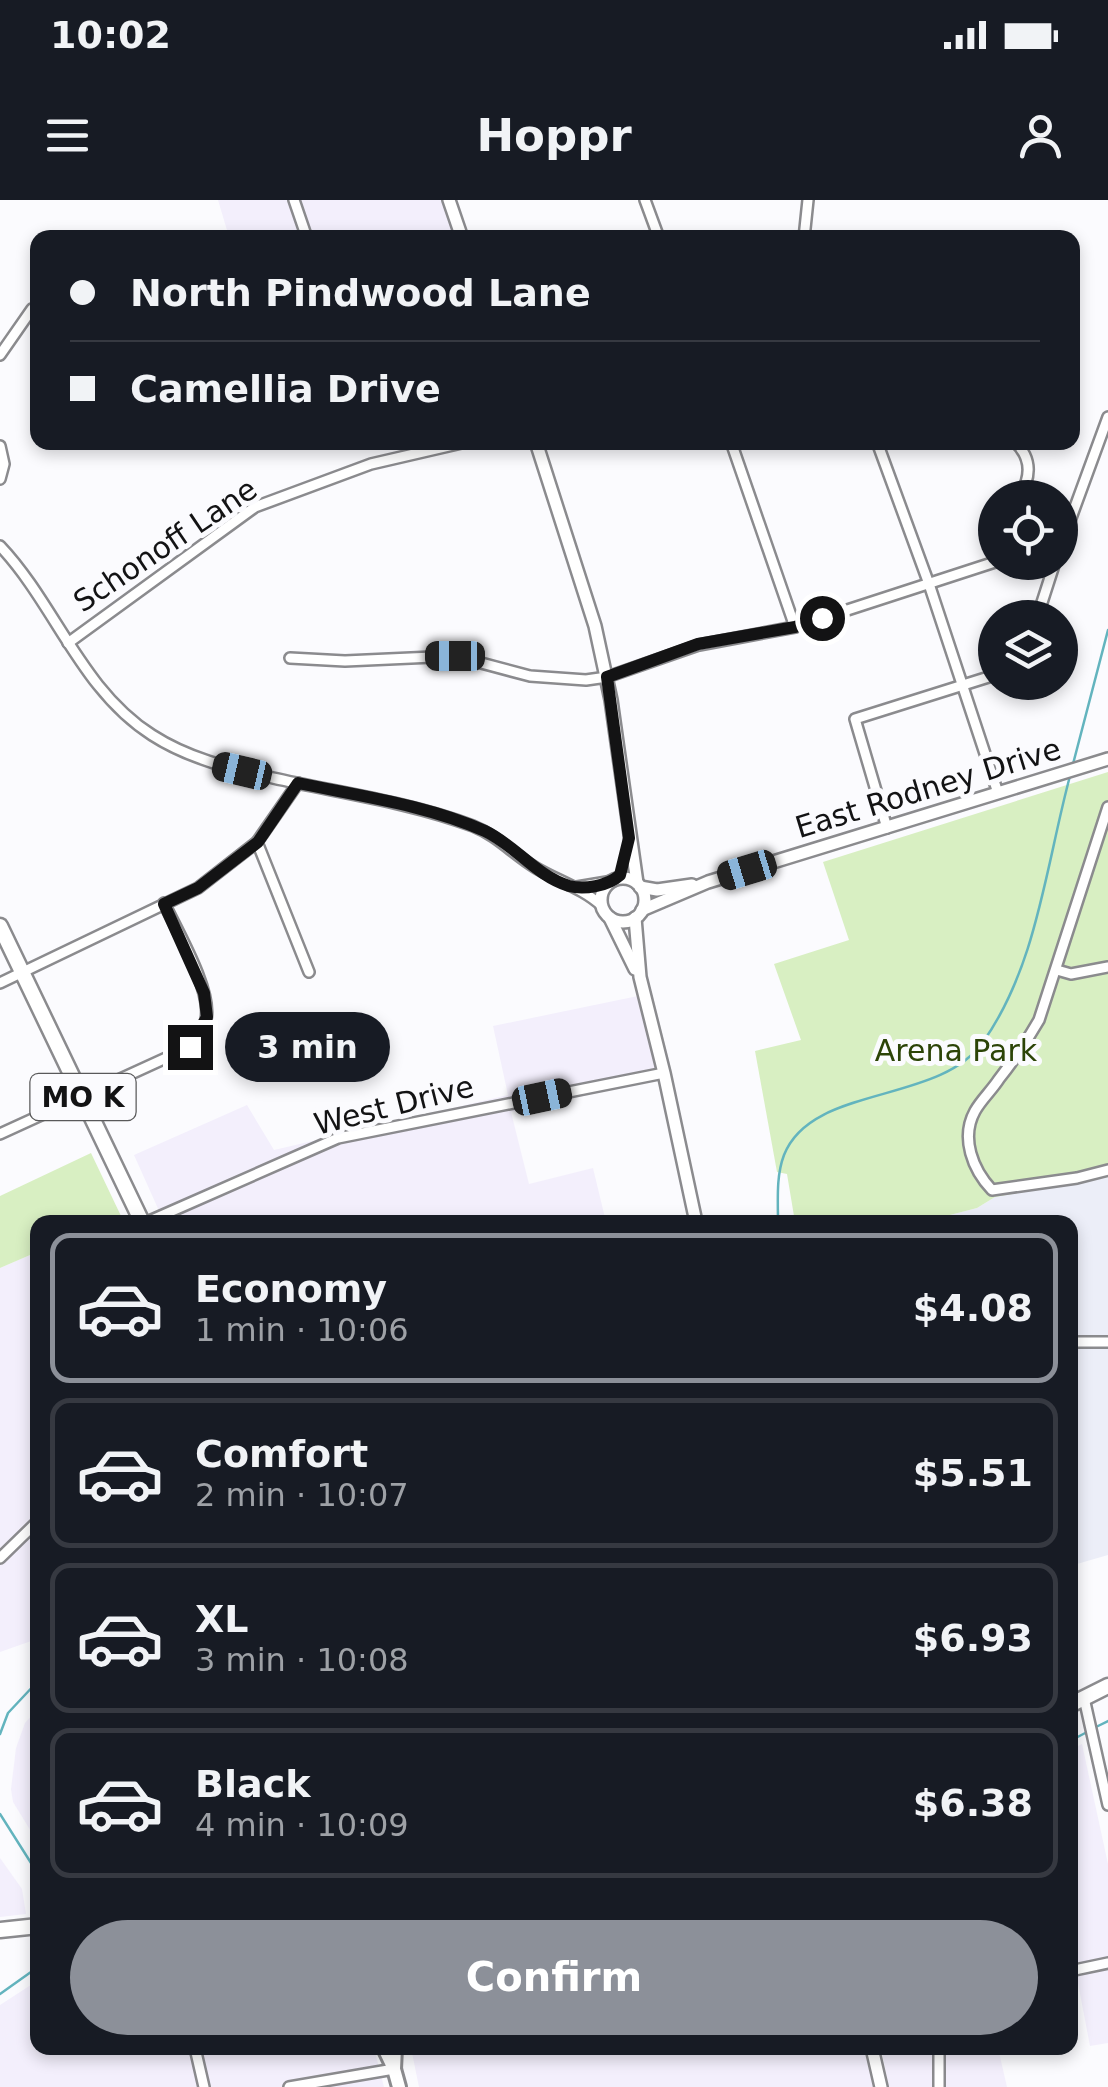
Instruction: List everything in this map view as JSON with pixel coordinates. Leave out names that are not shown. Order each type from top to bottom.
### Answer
[{"type":"main road","name":"MO K","points":[[0,926],[141,1215]]},
{"type":"main road","points":[[1078,1701],[1108,1686]]},
{"type":"main road","points":[[0,1930],[30,1926]]},
{"type":"main road","points":[[388,2055],[398,2087]]},
{"type":"main road","points":[[394,2068],[395,2055]]},
{"type":"street","points":[[294,200],[304,230]]},
{"type":"street","points":[[448,200],[459,230]]},
{"type":"street","points":[[646,200],[656,230]]},
{"type":"street","points":[[805,230],[808,200]]},
{"type":"street","points":[[0,355],[30,312]]},
{"type":"street","points":[[1078,498],[1108,418]]},
{"type":"street","points":[[0,446],[4,464],[0,479]]},
{"type":"street","name":"Schonoff Lane","points":[[68,643],[254,507],[371,464],[431,450]]},
{"type":"street","points":[[539,450],[589,602],[607,677],[629,838],[644,896],[639,914],[640,977]]},
{"type":"street","points":[[734,450],[795,627]]},
{"type":"street","points":[[880,450],[998,793]]},
{"type":"street","points":[[1021,450],[1026,457],[1028,480]]},
{"type":"street","points":[[0,546],[110,699],[150,734],[214,765],[414,808],[471,826],[490,834],[528,864],[602,906],[640,977],[694,1215]]},
{"type":"street","points":[[290,658],[345,661],[455,656],[556,680],[607,677],[698,644],[795,627],[978,568]]},
{"type":"street","points":[[887,828],[855,720],[978,680]]},
{"type":"street","name":"East Rodney Drive","points":[[639,914],[706,883],[1104,760]]},
{"type":"street","points":[[0,983],[198,888],[258,842],[298,783]]},
{"type":"street","points":[[1108,807],[1039,1020],[974,1112],[969,1132],[970,1156],[978,1175],[992,1190],[1108,1170]]},
{"type":"street","points":[[602,906],[604,888],[625,862],[629,838]]},
{"type":"street","points":[[258,842],[310,972]]},
{"type":"street","points":[[574,887],[614,880],[639,885]]},
{"type":"street","name":"East Rodney Drive","points":[[639,885],[657,890],[706,883]]},
{"type":"street","points":[[0,1134],[190,1047],[201,1033],[207,1017],[204,993],[164,904]]},
{"type":"street","points":[[610,918],[626,922],[639,914]]},
{"type":"street","points":[[1058,970],[1071,974],[1108,968]]},
{"type":"street","name":"West Drive","points":[[160,1215],[338,1138],[664,1073]]},
{"type":"street","points":[[1078,1342],[1108,1342]]},
{"type":"street","points":[[0,1558],[30,1528]]},
{"type":"street","points":[[1078,1703],[1090,1718],[1108,1805]]},
{"type":"street","points":[[1078,1969],[1108,1963]]},
{"type":"street","points":[[197,2055],[204,2087]]},
{"type":"street","points":[[873,2055],[880,2087]]},
{"type":"street","points":[[939,2055],[939,2087]]},
{"type":"street","points":[[290,2087],[394,2068]]},
{"type":"shaded area","points":[[218,200],[441,200],[452,230],[227,230]]},
{"type":"shaded area","points":[[638,996],[658,1079],[511,1112],[529,1184],[593,1168],[604,1215],[161,1215],[134,1155],[247,1105],[274,1150],[508,1095],[493,1026]]},
{"type":"shaded area","points":[[1108,1177],[1108,1555],[1078,1564],[1078,1215],[950,1215],[977,1208],[995,1197]]},
{"type":"shaded area","points":[[30,1255],[30,1641],[0,1652],[0,1268]]},
{"type":"shaded area","points":[[30,1718],[30,1830],[13,1802],[11,1789],[16,1748]]},
{"type":"shaded area","points":[[1082,1744],[1108,1864],[1108,2043],[1090,2046],[1078,1983],[1078,1746]]},
{"type":"shaded area","points":[[0,1858],[22,1889],[26,1914],[0,1917]]},
{"type":"shaded area","points":[[30,1986],[30,2055],[376,2055],[384,2087],[0,2087],[0,2005]]},
{"type":"shaded area","points":[[412,2055],[866,2055],[873,2087],[419,2087]]},
{"type":"shaded area","points":[[882,2055],[1000,2055],[1007,2087],[889,2087]]},
{"type":"green space","name":"Arena Park","points":[[1108,772],[1108,1177],[995,1197],[977,1208],[950,1215],[794,1215],[787,1174],[777,1172],[755,1051],[801,1040],[774,964],[849,940],[823,862]]},
{"type":"green space","points":[[91,1153],[121,1215],[30,1215],[30,1255],[0,1268],[0,1196]]},
{"type":"waterway","points":[[1073,764],[1108,630]]},
{"type":"waterway","points":[[778,1215],[781,1163],[799,1132],[821,1116],[848,1105],[937,1076],[963,1062],[983,1042],[1016,981],[1028,948],[1070,776]]},
{"type":"waterway","points":[[0,1734],[8,1713],[30,1690]]},
{"type":"waterway","points":[[1096,1727],[1108,1721]]},
{"type":"waterway","points":[[1078,1737],[1089,1731]]},
{"type":"waterway","points":[[0,1814],[30,1861]]},
{"type":"waterway","points":[[0,1994],[30,1973]]},
{"type":"route","points":[[190,1047],[207,1017],[204,993],[164,904],[223,872],[258,842],[298,783],[414,808],[471,826],[490,834],[528,864],[564,884],[596,886],[613,881],[625,862],[629,838],[607,677],[698,644],[795,627],[822,618]]}]
